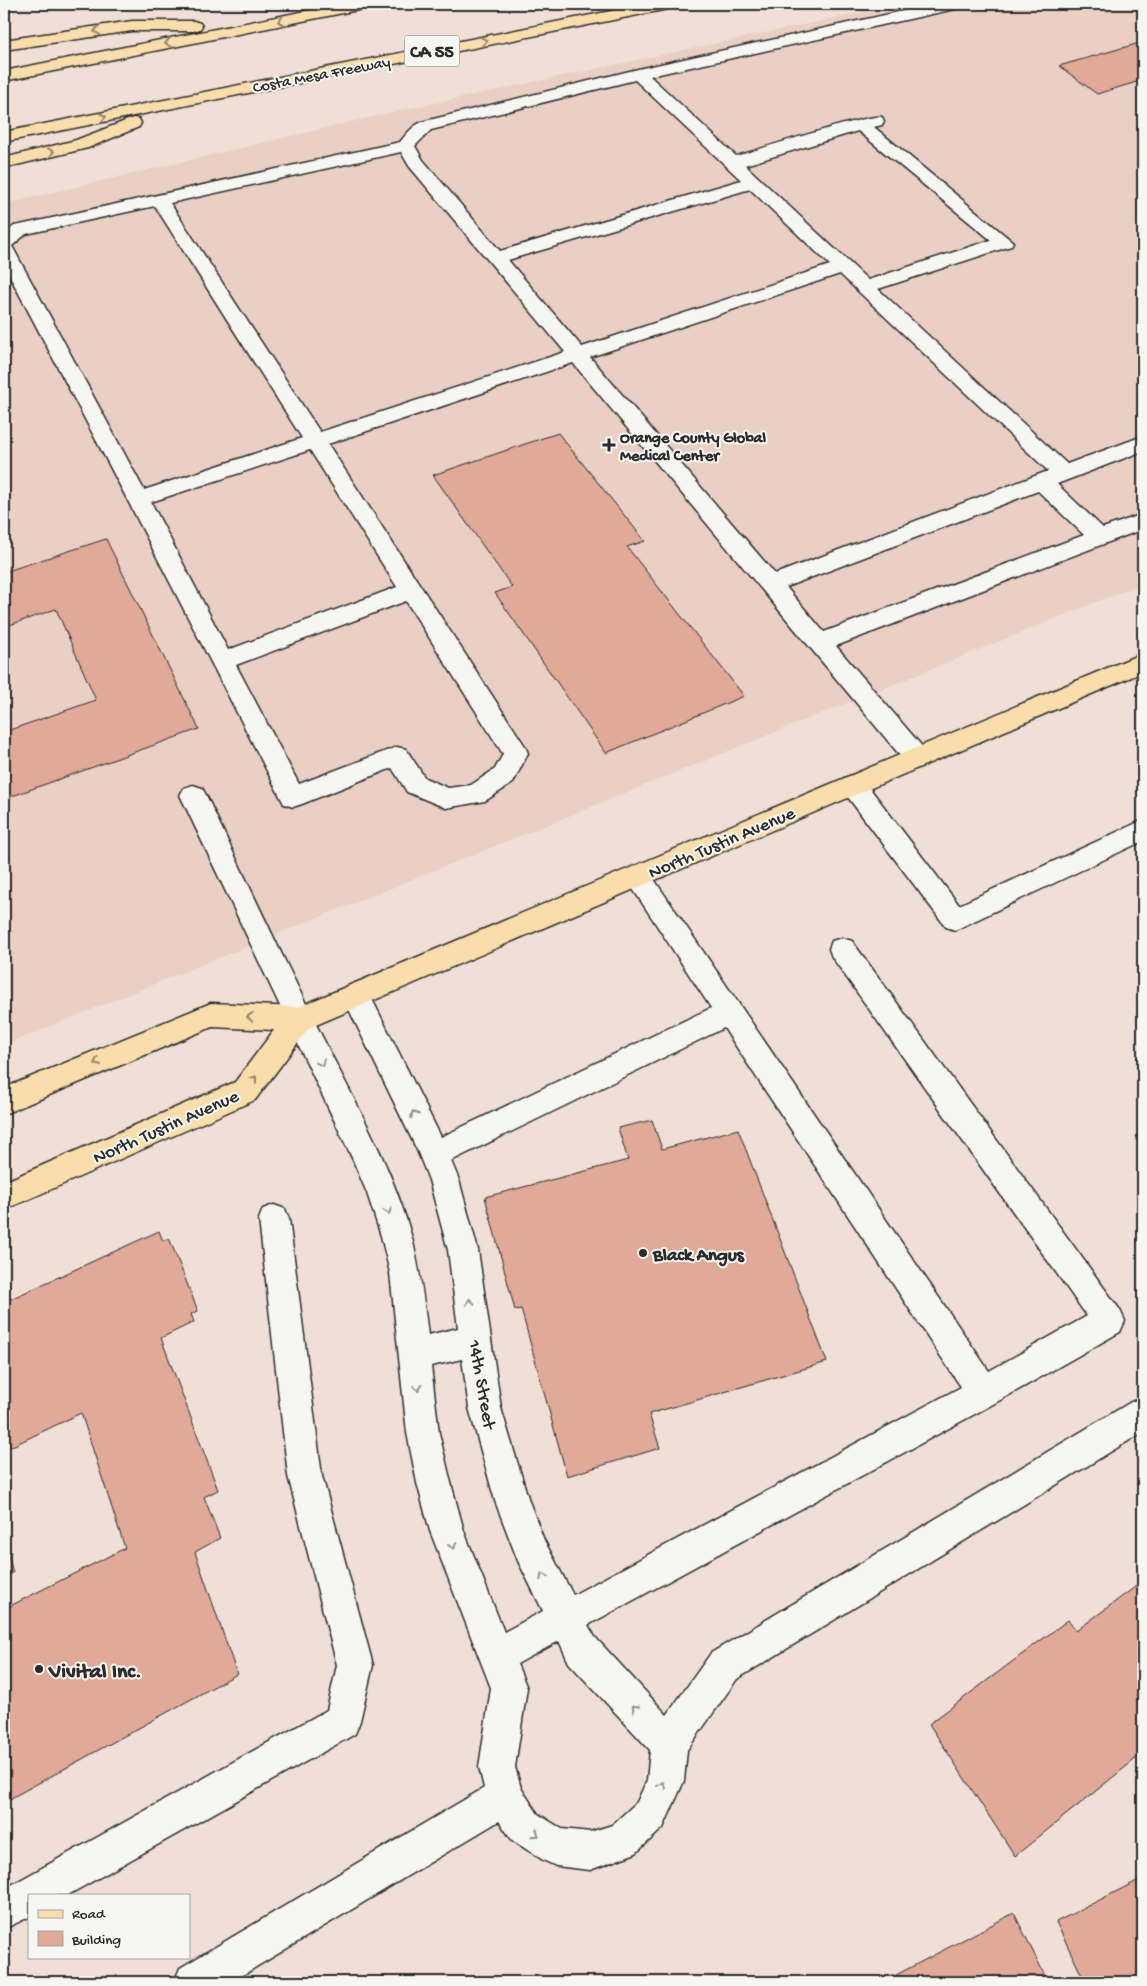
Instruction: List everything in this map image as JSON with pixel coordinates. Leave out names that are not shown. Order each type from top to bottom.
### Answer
[{"type":"main road","points":[[4,76],[363,4]]},
{"type":"main road","name":"Costa Mesa Freeway","points":[[4,137],[668,4]]},
{"type":"main road","points":[[4,45],[132,26],[250,27]]},
{"type":"main road","points":[[4,163],[82,144],[196,98]]},
{"type":"main road","name":"North Tustin Avenue","points":[[4,1101],[211,1015],[299,1019],[1143,662]]},
{"type":"main road","name":"North Tustin Avenue","points":[[4,1196],[245,1091],[299,1019]]},
{"type":"lane","points":[[4,244],[20,230],[406,146],[413,136],[425,126],[638,74],[955,4]]},
{"type":"lane","points":[[638,74],[1063,473]]},
{"type":"lane","points":[[732,163],[868,123],[1004,242],[864,287]]},
{"type":"lane","points":[[406,146],[415,162],[917,758]]},
{"type":"lane","points":[[496,258],[752,182]]},
{"type":"lane","points":[[4,248],[138,499],[293,797],[398,756],[416,784],[446,798],[476,794],[504,776],[516,753],[160,199]]},
{"type":"lane","points":[[138,499],[843,267]]},
{"type":"lane","points":[[770,585],[1143,443]]},
{"type":"lane","points":[[1042,482],[1100,537]]},
{"type":"lane","points":[[819,643],[1143,521]]},
{"type":"lane","points":[[222,661],[412,590]]},
{"type":"lane","points":[[853,785],[955,919],[1143,830]]},
{"type":"lane","points":[[192,795],[366,1155],[382,1193],[396,1236],[404,1273],[423,1433],[434,1483],[463,1576],[509,1688],[497,1767],[505,1797],[525,1827],[556,1847],[590,1851],[622,1840],[650,1815],[665,1781],[668,1744],[724,1666],[1143,1414]]},
{"type":"lane","points":[[638,876],[984,1392]]},
{"type":"lane","points":[[496,1656],[984,1392],[1109,1321],[842,949]]},
{"type":"lane","name":"14th Street","points":[[356,995],[434,1155],[444,1180],[463,1250],[485,1408],[512,1501],[530,1549],[582,1650],[668,1744]]},
{"type":"lane","points":[[434,1155],[730,1012]]},
{"type":"lane","points":[[32,1894],[342,1721],[355,1665],[305,1476],[274,1220]]},
{"type":"lane","points":[[414,1354],[476,1340]]},
{"type":"lane","points":[[194,1982],[505,1797]]},
{"type":"lane","points":[[4,1910],[28,1896]]},
{"type":"shaded area","name":"Orange County Global Medical Center","points":[[902,4],[1143,4],[1143,583],[4,1045],[4,204],[393,112]]},
{"type":"building","points":[[1143,42],[1143,80],[1097,94],[1059,66]]},
{"type":"building","points":[[558,433],[645,541],[627,547],[744,696],[606,753],[495,593],[512,587],[433,475]]},
{"type":"building","points":[[106,539],[199,729],[4,799],[4,732],[96,700],[56,609],[4,627],[4,572]]},
{"type":"building","name":"Black Angus","points":[[652,1120],[662,1149],[738,1129],[827,1362],[649,1414],[660,1448],[567,1476],[521,1309],[515,1310],[485,1197],[628,1160],[618,1128]]},
{"type":"building","points":[[159,1231],[163,1241],[169,1238],[198,1311],[191,1314],[194,1322],[161,1338],[218,1490],[204,1497],[220,1538],[195,1552],[237,1674],[4,1802],[4,1609],[125,1548],[81,1413],[4,1450],[4,1302]]},
{"type":"building","points":[[4,1539],[13,1573],[4,1577]]},
{"type":"building","points":[[1143,1581],[1143,1753],[1015,1856],[929,1724],[1068,1620],[1076,1631]]},
{"type":"building","points":[[1143,1878],[1143,1982],[1085,1982],[1056,1922]]},
{"type":"building","points":[[1014,1913],[1048,1982],[899,1982],[896,1975]]},
{"type":"place","name":"Orange County Global Medical Center","points":[[609,445]]},
{"type":"place","name":"Black Angus","points":[[643,1253]]},
{"type":"place","name":"Vivital Inc.","points":[[39,1669]]}]
